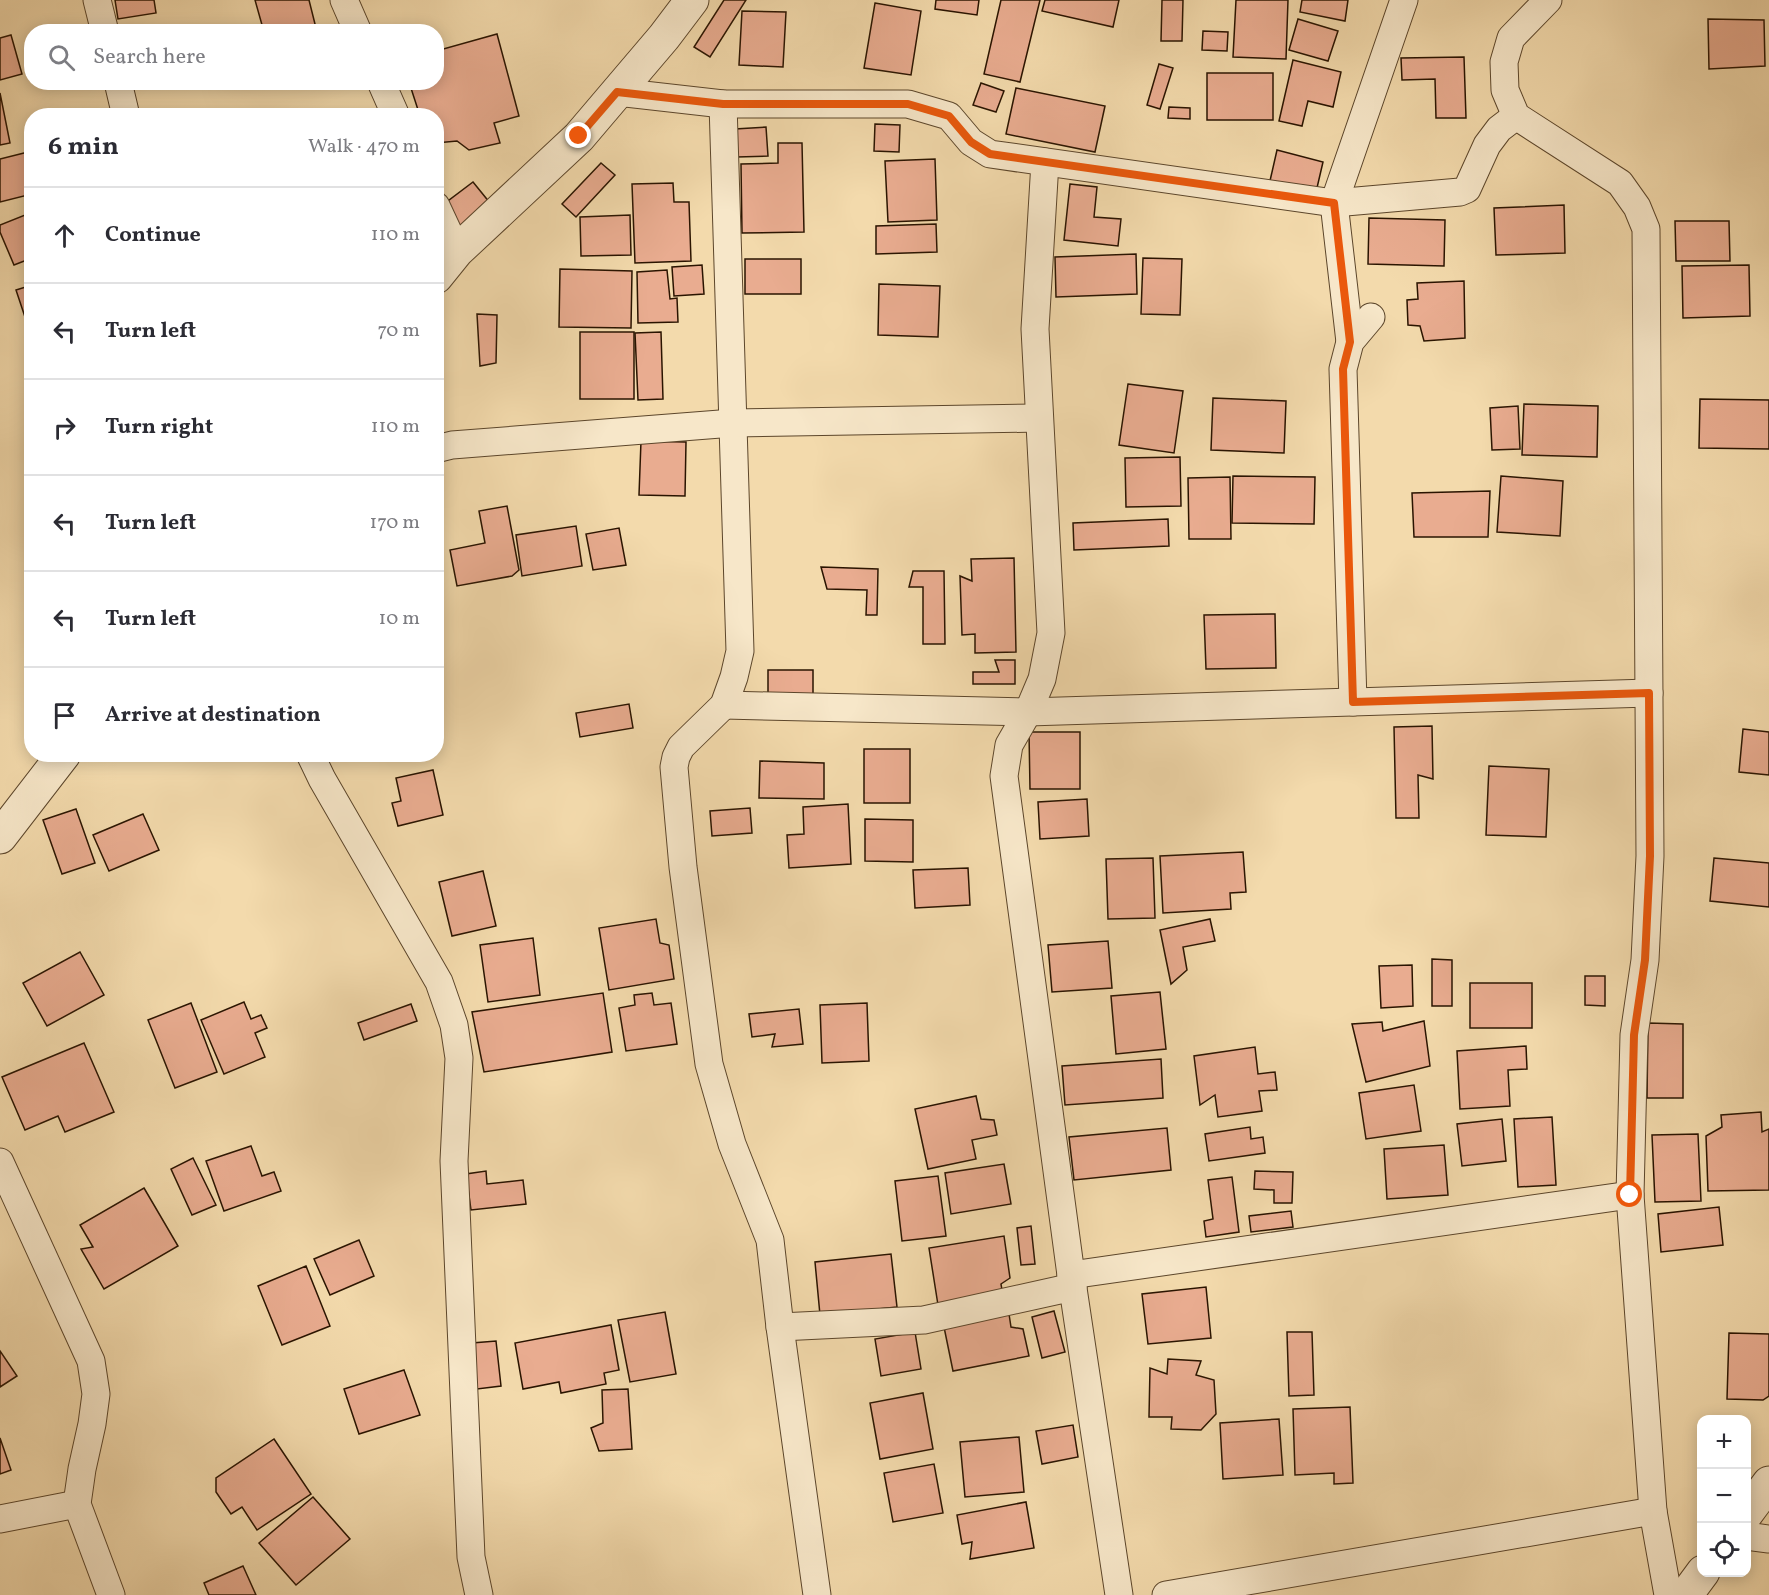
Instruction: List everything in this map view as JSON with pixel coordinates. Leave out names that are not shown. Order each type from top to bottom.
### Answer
[{"type":"street","points":[[97,0],[103,24]]},
{"type":"street","points":[[344,0],[354,24]]},
{"type":"street","points":[[444,267],[457,251],[579,136],[664,37],[692,0]]},
{"type":"street","points":[[1353,702],[1343,369],[1350,342],[1334,203],[1404,0]]},
{"type":"street","points":[[1548,0],[1511,38],[1504,62],[1505,90],[1516,116],[1620,183],[1637,207],[1646,229],[1650,856],[1645,960],[1634,1035],[1630,1195],[1653,1511],[1668,1595]]},
{"type":"street","points":[[120,90],[124,108]]},
{"type":"street","points":[[385,90],[392,108]]},
{"type":"street","points":[[617,92],[723,104],[908,104],[949,116],[971,142],[990,154],[1334,203],[1460,192],[1467,189],[1487,145],[1499,129],[1516,116]]},
{"type":"street","points":[[723,104],[740,651],[724,705],[681,747],[675,767],[683,867],[709,1064],[732,1144],[770,1240],[817,1595]]},
{"type":"street","points":[[1045,162],[1035,329],[1051,633],[1042,680],[1028,712],[1009,745],[1004,776],[1072,1281],[1119,1595]]},
{"type":"street","points":[[444,223],[457,251]]},
{"type":"street","points":[[1350,342],[1371,317]]},
{"type":"street","points":[[444,447],[733,423],[1039,418]]},
{"type":"street","points":[[724,705],[1028,712],[1649,693]]},
{"type":"street","points":[[0,837],[58,762]]},
{"type":"street","points":[[314,762],[439,982],[454,1024],[459,1058],[454,1161],[471,1557],[478,1595]]},
{"type":"street","points":[[0,1162],[91,1361],[96,1394],[92,1424],[81,1468],[77,1504],[111,1595]]},
{"type":"street","points":[[780,1327],[924,1320],[1072,1281],[1630,1195]]},
{"type":"street","points":[[1751,1507],[1769,1483]]},
{"type":"street","points":[[0,1519],[77,1504]]},
{"type":"street","points":[[1166,1595],[1653,1511]]},
{"type":"street","points":[[1751,1537],[1769,1539]]},
{"type":"street","points":[[1686,1595],[1699,1577]]},
{"type":"building","points":[[115,0],[154,0],[156,13],[118,19]]},
{"type":"building","points":[[255,0],[309,0],[315,24],[262,24]]},
{"type":"building","points":[[724,0],[746,0],[710,57],[694,47]]},
{"type":"building","points":[[936,0],[979,0],[977,15],[935,9]]},
{"type":"building","points":[[1001,0],[1040,0],[1020,82],[984,74]]},
{"type":"building","points":[[1045,0],[1119,0],[1113,27],[1042,11]]},
{"type":"building","points":[[1162,0],[1183,0],[1182,41],[1161,41]]},
{"type":"building","points":[[1236,0],[1288,0],[1286,59],[1233,57]]},
{"type":"building","points":[[1302,0],[1348,0],[1345,21],[1300,12]]},
{"type":"building","points":[[875,3],[921,11],[911,75],[864,68]]},
{"type":"building","points":[[742,11],[786,12],[783,67],[739,65]]},
{"type":"building","points":[[1298,19],[1338,31],[1328,61],[1289,50]]},
{"type":"building","points":[[1708,19],[1764,20],[1765,66],[1709,69]]},
{"type":"building","points":[[1203,31],[1228,32],[1227,51],[1202,50]]},
{"type":"building","points":[[497,34],[519,116],[494,123],[500,143],[469,150],[457,141],[444,142],[444,108],[417,108],[412,90],[444,90],[444,49]]},
{"type":"building","points":[[11,35],[22,74],[0,80],[0,38]]},
{"type":"building","points":[[1464,57],[1466,118],[1436,118],[1435,79],[1402,80],[1401,58]]},
{"type":"building","points":[[1293,60],[1341,72],[1333,107],[1308,101],[1302,126],[1279,121]]},
{"type":"building","points":[[1159,64],[1173,68],[1160,109],[1147,105]]},
{"type":"building","points":[[1207,73],[1273,73],[1273,120],[1207,120]]},
{"type":"building","points":[[981,83],[1004,91],[996,112],[973,105]]},
{"type":"building","points":[[1016,88],[1105,106],[1095,152],[1006,134]]},
{"type":"building","points":[[0,93],[10,143],[0,145]]},
{"type":"building","points":[[1169,107],[1190,108],[1190,119],[1168,118]]},
{"type":"building","points":[[875,124],[900,125],[899,152],[874,151]]},
{"type":"building","points":[[766,127],[768,156],[737,157],[735,129]]},
{"type":"building","points":[[778,143],[802,143],[804,232],[742,233],[741,164],[778,163]]},
{"type":"building","points":[[1277,150],[1323,162],[1313,205],[1267,194]]},
{"type":"building","points":[[24,153],[24,196],[0,202],[0,159]]},
{"type":"building","points":[[935,159],[937,220],[888,222],[885,161]]},
{"type":"building","points":[[601,163],[615,175],[576,217],[562,204]]},
{"type":"building","points":[[473,182],[490,203],[457,229],[444,212],[444,204]]},
{"type":"building","points":[[673,183],[674,202],[689,202],[691,261],[635,263],[632,184]]},
{"type":"building","points":[[1070,184],[1097,187],[1094,217],[1121,219],[1118,246],[1064,240]]},
{"type":"building","points":[[1564,205],[1565,253],[1496,255],[1494,208]]},
{"type":"building","points":[[24,215],[24,261],[14,265],[0,232],[0,225]]},
{"type":"building","points":[[630,215],[631,255],[581,256],[580,217]]},
{"type":"building","points":[[1369,218],[1445,220],[1444,266],[1368,264]]},
{"type":"building","points":[[1675,221],[1729,221],[1730,261],[1676,261]]},
{"type":"building","points":[[936,224],[937,252],[876,254],[876,226]]},
{"type":"building","points":[[1136,254],[1137,294],[1056,297],[1055,257]]},
{"type":"building","points":[[1143,258],[1182,259],[1180,315],[1141,314]]},
{"type":"building","points":[[745,259],[801,259],[801,294],[745,294]]},
{"type":"building","points":[[702,265],[704,294],[674,296],[672,267]]},
{"type":"building","points":[[1749,265],[1750,316],[1683,318],[1682,266]]},
{"type":"building","points":[[560,269],[632,271],[631,328],[559,327]]},
{"type":"building","points":[[667,270],[670,299],[677,298],[678,322],[638,323],[637,272]]},
{"type":"building","points":[[1464,281],[1465,338],[1424,341],[1420,326],[1408,325],[1407,300],[1418,299],[1417,283]]},
{"type":"building","points":[[879,284],[940,286],[938,337],[878,335]]},
{"type":"building","points":[[24,288],[24,314],[16,290]]},
{"type":"building","points":[[477,314],[497,315],[496,363],[480,366]]},
{"type":"building","points":[[580,332],[634,332],[634,399],[580,399]]},
{"type":"building","points":[[661,332],[663,399],[638,400],[635,333]]},
{"type":"building","points":[[1128,384],[1183,391],[1174,453],[1119,445]]},
{"type":"building","points":[[1213,398],[1286,401],[1284,453],[1211,450]]},
{"type":"building","points":[[1700,399],[1769,400],[1769,449],[1699,448]]},
{"type":"building","points":[[1524,404],[1598,406],[1597,457],[1522,455]]},
{"type":"building","points":[[1518,406],[1520,449],[1492,450],[1490,408]]},
{"type":"building","points":[[641,441],[686,442],[685,496],[639,495]]},
{"type":"building","points":[[1180,457],[1181,506],[1126,507],[1125,458]]},
{"type":"building","points":[[1233,476],[1315,477],[1314,524],[1232,523]]},
{"type":"building","points":[[1501,476],[1563,481],[1560,536],[1497,532]]},
{"type":"building","points":[[1230,477],[1231,539],[1189,539],[1188,478]]},
{"type":"building","points":[[1490,491],[1488,537],[1414,537],[1412,493]]},
{"type":"building","points":[[507,506],[519,570],[512,576],[457,586],[450,550],[485,543],[479,511]]},
{"type":"building","points":[[1168,519],[1169,546],[1074,550],[1073,523]]},
{"type":"building","points":[[576,526],[582,566],[522,576],[516,535]]},
{"type":"building","points":[[619,528],[626,565],[593,570],[586,534]]},
{"type":"building","points":[[1014,558],[1016,652],[975,653],[975,634],[962,635],[960,576],[972,581],[971,559]]},
{"type":"building","points":[[821,567],[878,569],[877,615],[866,615],[867,590],[827,589]]},
{"type":"building","points":[[913,571],[944,571],[945,644],[923,644],[923,587],[909,587]]},
{"type":"building","points":[[1275,614],[1276,668],[1206,669],[1204,615]]},
{"type":"building","points":[[995,660],[1015,660],[1015,684],[973,684],[973,672],[999,672]]},
{"type":"building","points":[[768,670],[813,670],[813,698],[768,698]]},
{"type":"building","points":[[629,704],[633,728],[580,737],[576,713]]},
{"type":"building","points":[[1432,726],[1433,779],[1418,775],[1419,818],[1396,818],[1394,727]]},
{"type":"building","points":[[1743,729],[1769,732],[1769,775],[1739,772]]},
{"type":"building","points":[[1029,732],[1080,732],[1080,789],[1030,789]]},
{"type":"building","points":[[864,749],[910,749],[910,803],[864,803]]},
{"type":"building","points":[[760,761],[824,763],[824,799],[759,798]]},
{"type":"building","points":[[1489,766],[1549,769],[1546,837],[1486,835]]},
{"type":"building","points":[[433,770],[443,815],[398,826],[392,803],[401,801],[396,778]]},
{"type":"building","points":[[1087,799],[1089,836],[1040,839],[1038,802]]},
{"type":"building","points":[[848,804],[851,864],[789,868],[787,835],[804,834],[803,807]]},
{"type":"building","points":[[750,808],[752,833],[712,836],[710,811]]},
{"type":"building","points":[[76,809],[95,863],[62,874],[43,820]]},
{"type":"building","points":[[143,814],[159,850],[109,871],[93,835]]},
{"type":"building","points":[[865,819],[913,820],[913,862],[865,861]]},
{"type":"building","points":[[1243,852],[1246,892],[1230,893],[1231,909],[1163,913],[1160,856]]},
{"type":"building","points":[[1153,858],[1155,918],[1108,919],[1106,859]]},
{"type":"building","points":[[1714,858],[1769,863],[1769,907],[1710,901]]},
{"type":"building","points":[[968,868],[970,905],[915,908],[913,870]]},
{"type":"building","points":[[483,871],[496,926],[452,936],[439,882]]},
{"type":"building","points":[[656,919],[660,943],[669,945],[674,979],[609,990],[599,928]]},
{"type":"building","points":[[1210,919],[1215,941],[1183,947],[1187,970],[1171,984],[1160,930]]},
{"type":"building","points":[[533,938],[540,995],[488,1002],[480,945]]},
{"type":"building","points":[[1108,941],[1112,988],[1052,992],[1048,945]]},
{"type":"building","points":[[80,952],[104,995],[47,1026],[23,983]]},
{"type":"building","points":[[1432,959],[1452,960],[1452,1006],[1432,1006]]},
{"type":"building","points":[[1412,965],[1413,1006],[1381,1008],[1379,966]]},
{"type":"building","points":[[1585,976],[1605,976],[1605,1006],[1585,1005]]},
{"type":"building","points":[[1470,983],[1532,983],[1532,1028],[1470,1028]]},
{"type":"building","points":[[1160,992],[1166,1049],[1116,1054],[1111,996]]},
{"type":"building","points":[[603,993],[612,1052],[484,1072],[472,1012]]},
{"type":"building","points":[[652,993],[654,1005],[671,1003],[677,1044],[626,1051],[619,1008],[635,1005],[634,995]]},
{"type":"building","points":[[244,1002],[251,1019],[261,1015],[267,1028],[255,1033],[265,1057],[224,1074],[201,1020]]},
{"type":"building","points":[[191,1003],[217,1072],[175,1088],[148,1020]]},
{"type":"building","points":[[867,1003],[869,1061],[822,1063],[820,1005]]},
{"type":"building","points":[[411,1004],[417,1021],[364,1040],[358,1023]]},
{"type":"building","points":[[799,1009],[803,1044],[772,1047],[775,1034],[752,1037],[749,1014]]},
{"type":"building","points":[[1424,1021],[1430,1066],[1366,1082],[1352,1024],[1382,1022],[1383,1031]]},
{"type":"building","points":[[1648,1023],[1683,1024],[1683,1098],[1647,1098]]},
{"type":"building","points":[[84,1043],[114,1112],[65,1132],[58,1116],[25,1130],[2,1077]]},
{"type":"building","points":[[1526,1046],[1527,1069],[1508,1070],[1510,1106],[1460,1109],[1457,1051]]},
{"type":"building","points":[[1255,1047],[1258,1074],[1275,1072],[1277,1090],[1259,1091],[1262,1111],[1218,1117],[1215,1095],[1200,1105],[1194,1056]]},
{"type":"building","points":[[1161,1059],[1163,1098],[1065,1105],[1062,1066]]},
{"type":"building","points":[[1414,1085],[1421,1131],[1366,1139],[1359,1093]]},
{"type":"building","points":[[976,1096],[981,1119],[994,1120],[997,1135],[972,1140],[976,1159],[928,1169],[915,1109]]},
{"type":"building","points":[[1761,1112],[1762,1132],[1769,1129],[1769,1190],[1708,1191],[1706,1136],[1722,1127],[1721,1115]]},
{"type":"building","points":[[1552,1117],[1556,1185],[1518,1187],[1514,1119]]},
{"type":"building","points":[[1502,1119],[1506,1161],[1462,1166],[1457,1124]]},
{"type":"building","points":[[1250,1127],[1251,1139],[1263,1137],[1265,1153],[1209,1161],[1205,1134]]},
{"type":"building","points":[[1167,1128],[1171,1170],[1074,1180],[1069,1137]]},
{"type":"building","points":[[1698,1134],[1701,1201],[1655,1202],[1652,1135]]},
{"type":"building","points":[[1444,1145],[1448,1195],[1387,1199],[1384,1149]]},
{"type":"building","points":[[251,1146],[262,1176],[274,1172],[281,1191],[224,1211],[206,1161]]},
{"type":"building","points":[[193,1158],[216,1205],[192,1215],[171,1169]]},
{"type":"building","points":[[1004,1164],[1011,1204],[951,1214],[945,1173]]},
{"type":"building","points":[[486,1171],[487,1184],[523,1180],[526,1204],[471,1210],[466,1174]]},
{"type":"building","points":[[1255,1171],[1293,1172],[1292,1203],[1274,1203],[1274,1190],[1254,1189]]},
{"type":"building","points":[[938,1176],[946,1236],[902,1241],[895,1181]]},
{"type":"building","points":[[1232,1177],[1239,1232],[1206,1237],[1204,1221],[1213,1219],[1208,1180]]},
{"type":"building","points":[[144,1188],[178,1246],[104,1289],[81,1249],[93,1247],[80,1225]]},
{"type":"building","points":[[1719,1207],[1723,1245],[1661,1252],[1658,1214]]},
{"type":"building","points":[[1291,1211],[1293,1227],[1251,1232],[1249,1216]]},
{"type":"building","points":[[1031,1226],[1035,1264],[1021,1265],[1017,1228]]},
{"type":"building","points":[[1004,1236],[1010,1278],[1001,1284],[1003,1296],[938,1305],[929,1248]]},
{"type":"building","points":[[359,1240],[374,1276],[330,1295],[314,1259]]},
{"type":"building","points":[[891,1254],[897,1307],[820,1315],[815,1262]]},
{"type":"building","points":[[306,1266],[330,1326],[282,1345],[258,1286]]},
{"type":"building","points":[[1206,1287],[1211,1338],[1148,1344],[1142,1294]]},
{"type":"building","points":[[1054,1311],[1065,1352],[1042,1358],[1032,1317]]},
{"type":"building","points":[[665,1312],[676,1374],[630,1382],[618,1320]]},
{"type":"building","points":[[1009,1314],[1011,1327],[1023,1329],[1029,1356],[953,1371],[944,1327]]},
{"type":"building","points":[[611,1325],[619,1370],[604,1373],[606,1384],[561,1393],[559,1382],[523,1389],[515,1343]]},
{"type":"building","points":[[915,1332],[921,1369],[881,1376],[875,1339]]},
{"type":"building","points":[[1287,1332],[1312,1332],[1314,1395],[1289,1396]]},
{"type":"building","points":[[1729,1333],[1769,1334],[1769,1396],[1763,1400],[1727,1399]]},
{"type":"building","points":[[496,1341],[501,1386],[477,1389],[472,1343]]},
{"type":"building","points":[[0,1351],[17,1376],[0,1387]]},
{"type":"building","points":[[1168,1359],[1201,1361],[1196,1375],[1214,1380],[1216,1414],[1201,1430],[1171,1429],[1172,1417],[1149,1417],[1150,1368],[1167,1374]]},
{"type":"building","points":[[404,1370],[420,1415],[359,1434],[344,1389]]},
{"type":"building","points":[[628,1389],[632,1449],[599,1451],[591,1428],[603,1423],[602,1390]]},
{"type":"building","points":[[923,1393],[933,1449],[880,1459],[870,1403]]},
{"type":"building","points":[[1350,1407],[1353,1483],[1334,1484],[1334,1473],[1295,1475],[1293,1409]]},
{"type":"building","points":[[1279,1419],[1283,1475],[1223,1479],[1220,1423]]},
{"type":"building","points":[[1073,1425],[1078,1457],[1042,1464],[1036,1431]]},
{"type":"building","points":[[1019,1437],[1024,1492],[965,1497],[960,1442]]},
{"type":"building","points":[[0,1438],[11,1470],[0,1474]]},
{"type":"building","points":[[274,1439],[311,1494],[257,1530],[242,1507],[231,1514],[216,1492],[216,1478]]},
{"type":"building","points":[[934,1464],[943,1513],[893,1522],[884,1473]]},
{"type":"building","points":[[313,1497],[350,1539],[296,1585],[259,1543]]},
{"type":"building","points":[[1026,1502],[1034,1548],[970,1559],[972,1542],[962,1544],[957,1515]]},
{"type":"building","points":[[243,1566],[256,1595],[209,1595],[204,1583]]},
{"type":"route","points":[[579,136],[617,92],[723,104],[908,104],[949,116],[971,142],[990,154],[1334,203],[1350,342],[1343,369],[1353,702],[1649,693],[1650,856],[1645,960],[1634,1035],[1630,1195]]}]
